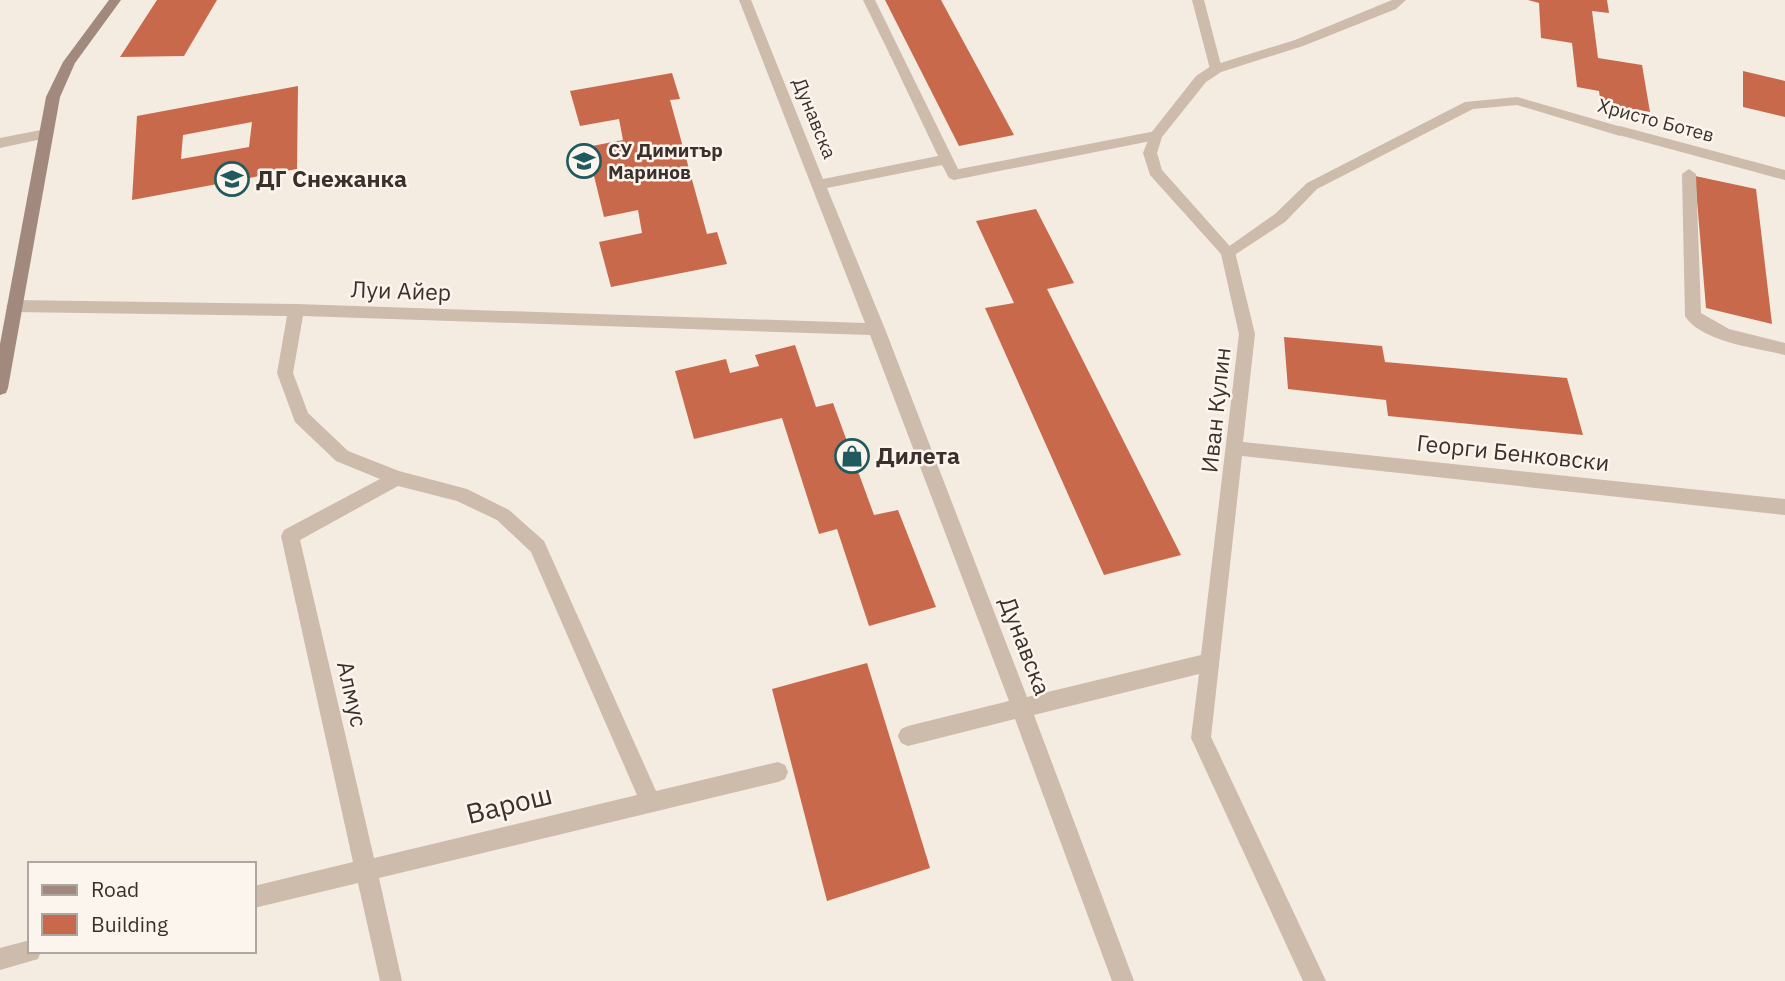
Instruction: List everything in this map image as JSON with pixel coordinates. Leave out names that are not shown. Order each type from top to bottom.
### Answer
[{"type":"street","points":[[0,388],[53,97],[69,62],[115,0]]},
{"type":"street","name":"Дунавска","points":[[745,0],[877,329],[1022,707],[1123,981]]},
{"type":"street","points":[[869,0],[954,175],[1156,136],[1201,79],[1216,69],[1299,43],[1392,6],[1400,0]]},
{"type":"street","points":[[1198,0],[1216,69]]},
{"type":"street","name":"Христо Ботев","points":[[1228,252],[1280,218],[1312,186],[1350,164],[1471,105],[1517,101],[1785,175]]},
{"type":"street","points":[[0,143],[47,134]]},
{"type":"street","name":"Иван Кулин","points":[[1156,136],[1150,153],[1155,172],[1228,252],[1247,334],[1200,737],[1315,981]]},
{"type":"street","points":[[819,185],[946,159]]},
{"type":"street","points":[[1689,174],[1693,316],[1702,325],[1715,330],[1785,349]]},
{"type":"street","name":"Луи Айер","points":[[14,306],[296,310],[877,329]]},
{"type":"street","points":[[296,310],[285,373],[301,417],[342,456],[397,478],[461,494],[503,515],[538,547],[650,801]]},
{"type":"street","name":"Георги Бенковски","points":[[1235,448],[1785,507]]},
{"type":"street","name":"Алмус","points":[[391,981],[290,536],[397,478]]},
{"type":"street","points":[[908,736],[1208,662]]},
{"type":"street","name":"Варош","points":[[256,897],[778,772]]},
{"type":"street","points":[[0,958],[28,951]]},
{"type":"building","points":[[157,0],[217,0],[184,56],[120,57]]},
{"type":"building","points":[[885,0],[941,0],[1014,135],[959,146]]},
{"type":"building","points":[[1528,0],[1607,0],[1609,13],[1592,11],[1598,58],[1642,65],[1650,112],[1601,104],[1599,91],[1577,87],[1572,43],[1541,38],[1539,3]]},
{"type":"building","points":[[1743,71],[1785,81],[1785,117],[1743,107]]},
{"type":"building","points":[[672,73],[680,99],[670,100],[707,234],[717,232],[727,264],[611,287],[599,242],[642,233],[638,210],[604,217],[587,147],[623,140],[619,119],[580,126],[570,91]]},
{"type":"building","points":[[298,86],[297,169],[132,200],[137,116]],"holes":[[[252,122],[249,147],[181,159],[183,135]]]},
{"type":"building","points":[[1695,176],[1756,189],[1772,324],[1706,308]]},
{"type":"building","points":[[1036,209],[1074,283],[1047,289],[1181,555],[1104,575],[985,308],[1014,303],[976,221]]},
{"type":"building","points":[[1284,337],[1382,346],[1385,362],[1567,378],[1583,435],[1388,416],[1386,400],[1288,389]]},
{"type":"building","points":[[795,345],[816,407],[833,403],[874,515],[898,510],[936,607],[869,626],[837,529],[819,534],[782,418],[694,439],[675,371],[726,359],[730,373],[759,366],[755,355]]},
{"type":"building","points":[[867,663],[930,868],[827,901],[772,689]]},
{"type":"place","name":"СУ Димитър Маринов","points":[[584,161]]},
{"type":"place","name":"ДГ Снежанка","points":[[232,179]]},
{"type":"place","name":"Дилета","points":[[852,456]]}]
